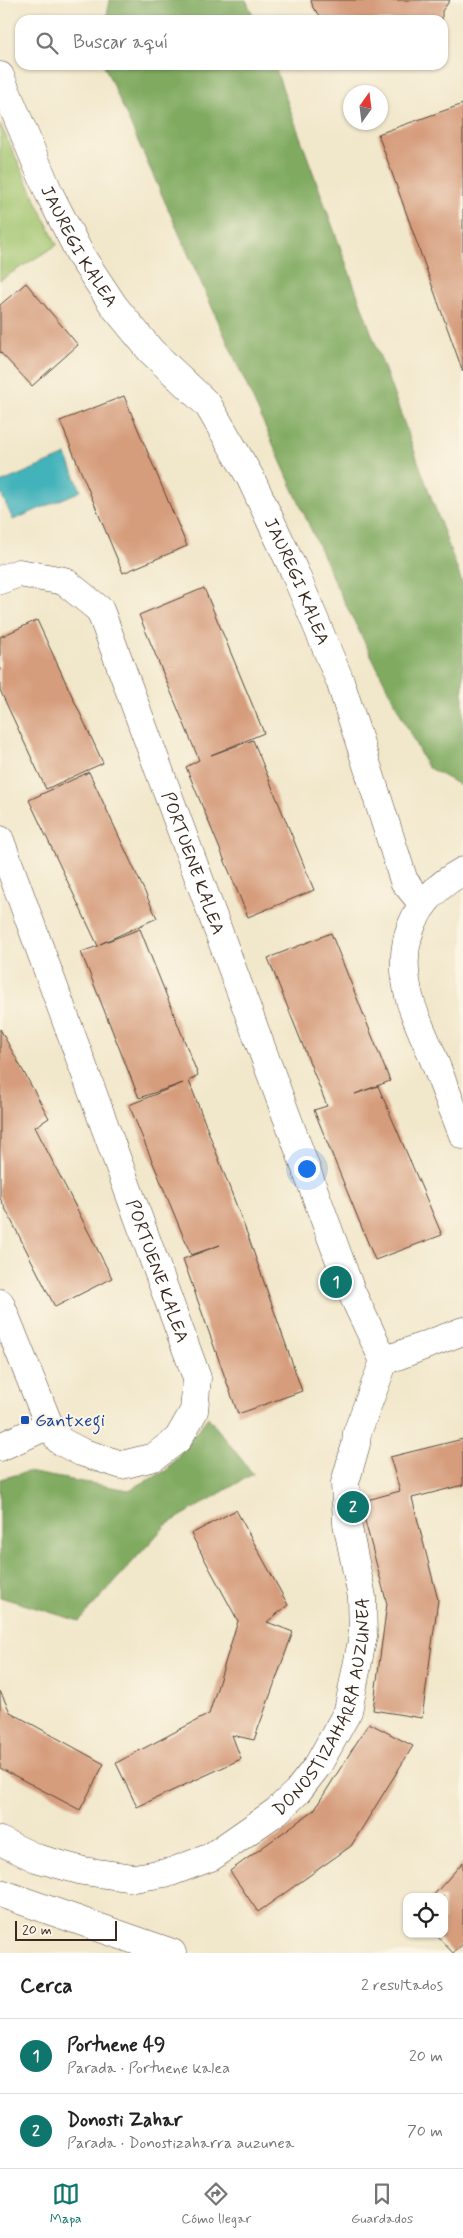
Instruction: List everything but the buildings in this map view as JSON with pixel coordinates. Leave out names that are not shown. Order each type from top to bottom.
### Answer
[{"type":"street","name":"JAUREGI KALEA","points":[[0,76],[49,193],[81,256],[114,306],[151,351],[208,405],[250,477],[295,573],[340,680],[404,881],[422,903]]},
{"type":"street","name":"PORTUENE KALEA","points":[[0,580],[20,573],[64,581],[100,610],[351,1291],[384,1361]]},
{"type":"street","name":"PORTUENE KALEA","points":[[0,840],[197,1378],[194,1411],[178,1439],[154,1457],[122,1465],[81,1452],[60,1441],[49,1425],[0,1303]]},
{"type":"street","points":[[463,871],[437,887],[422,903],[409,930],[405,965],[410,1000],[463,1135]]},
{"type":"street","points":[[384,1361],[463,1331]]},
{"type":"street","name":"DONOSTIZAHARRA AUZUNEA","points":[[0,1842],[36,1858],[83,1872],[134,1878],[171,1872],[211,1857],[277,1811],[297,1792],[318,1765],[348,1711],[363,1636],[362,1597],[346,1523],[345,1483],[356,1444],[357,1433],[384,1361]]},
{"type":"street","points":[[0,1447],[49,1425]]},
{"type":"street","points":[[0,1893],[172,1953]]},
{"type":"green space","points":[[110,0],[246,0],[253,15],[107,15]]},
{"type":"green space","points":[[106,70],[276,70],[463,585],[463,787],[427,767],[334,581]]},
{"type":"green space","points":[[0,124],[57,245],[0,280]]},
{"type":"green space","points":[[208,1417],[253,1474],[166,1525],[79,1621],[0,1597],[0,1479],[27,1472],[129,1490],[167,1470]]},
{"type":"water","points":[[66,455],[81,491],[13,520],[0,491],[0,483]]},
{"type":"place","name":"Portuene 49","points":[[336,1282]]},
{"type":"place","name":"Gantxegi","points":[[25,1420]]},
{"type":"place","name":"Donosti Zahar","points":[[353,1507]]}]
